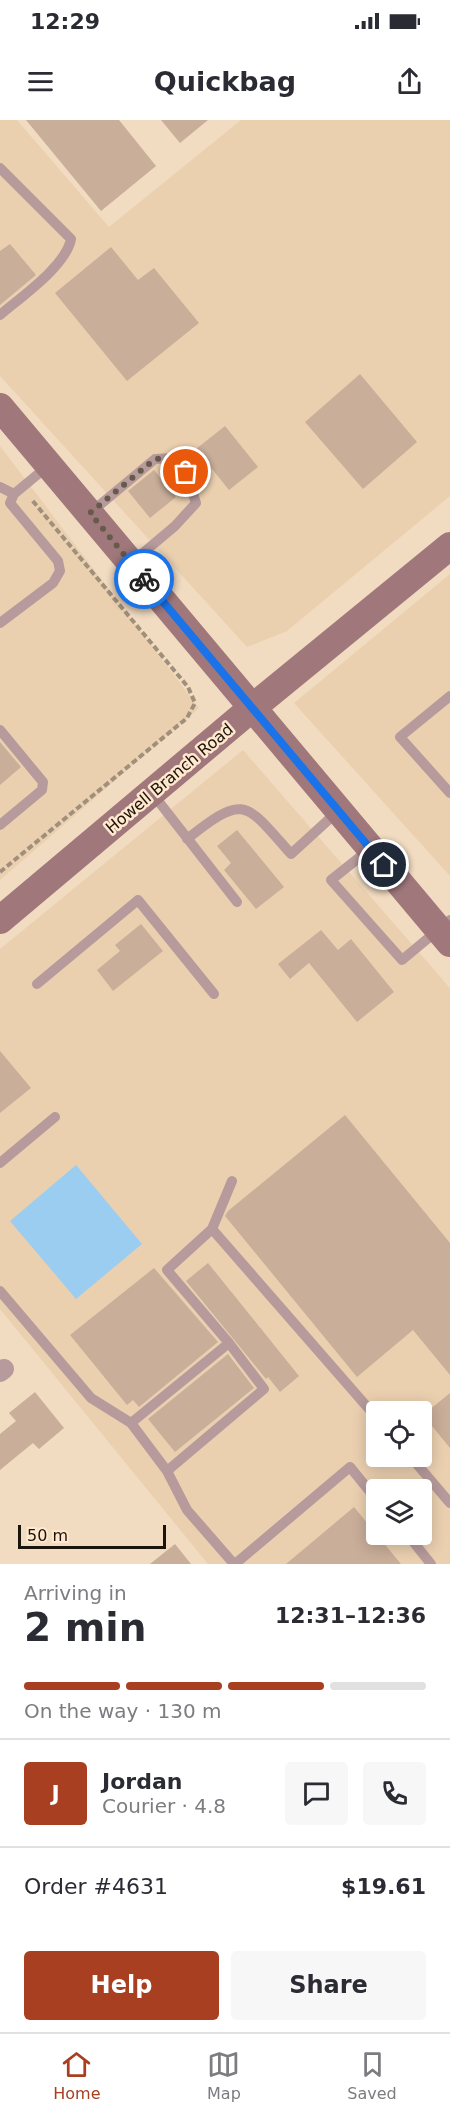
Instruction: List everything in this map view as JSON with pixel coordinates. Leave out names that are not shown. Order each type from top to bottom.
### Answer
[{"type":"street","points":[[0,407],[370,849],[446,931]]},
{"type":"street","name":"Howell Branch Road","points":[[1,918],[450,546]]},
{"type":"lane","points":[[0,168],[71,239],[69,250],[0,315]]},
{"type":"lane","points":[[90,513],[155,459],[172,458],[186,472],[196,503],[175,526],[131,563]]},
{"type":"lane","points":[[0,623],[53,583],[60,571],[58,561],[10,503],[14,494],[50,465]]},
{"type":"lane","points":[[0,487],[14,494]]},
{"type":"lane","points":[[450,696],[400,737],[450,793]]},
{"type":"lane","points":[[0,730],[43,782],[42,790],[0,825]]},
{"type":"lane","points":[[152,793],[237,902]]},
{"type":"lane","points":[[187,839],[233,808],[248,810],[261,820],[291,854],[338,811]]},
{"type":"lane","points":[[370,849],[331,880],[402,960],[446,931]]},
{"type":"lane","points":[[37,984],[138,900],[214,994]]},
{"type":"lane","points":[[0,1163],[55,1117]]},
{"type":"lane","points":[[167,1471],[264,1389],[229,1343],[167,1270],[212,1229],[232,1181]]},
{"type":"lane","points":[[212,1229],[366,1406]]},
{"type":"lane","points":[[0,1291],[91,1398],[131,1423],[167,1471],[187,1510],[235,1564],[350,1467],[366,1487]]},
{"type":"lane","points":[[131,1423],[229,1343]]},
{"type":"lane","points":[[419,1467],[450,1503]]},
{"type":"lane","points":[[415,1545],[431,1564]]},
{"type":"path","points":[[0,872],[187,718],[195,703],[188,687],[32,500]]},
{"type":"shaded area","points":[[0,120],[17,120],[109,227],[241,120],[450,120],[450,496],[287,631],[247,647],[0,376]]},
{"type":"shaded area","points":[[0,446],[199,708],[0,880]]},
{"type":"shaded area","points":[[450,574],[450,876],[294,703]]},
{"type":"shaded area","points":[[243,750],[450,988],[450,1564],[208,1564],[0,1309],[0,949]]},
{"type":"water","points":[[76,1165],[142,1244],[76,1299],[10,1221]]},
{"type":"building","points":[[26,120],[119,120],[156,166],[101,211]]},
{"type":"building","points":[[161,120],[208,120],[180,143]]},
{"type":"building","points":[[10,244],[36,275],[0,305],[0,251]]},
{"type":"building","points":[[111,247],[138,280],[154,268],[199,323],[127,381],[55,293]]},
{"type":"building","points":[[360,374],[417,442],[363,489],[305,422]]},
{"type":"building","points":[[225,426],[258,467],[229,490],[196,449]]},
{"type":"building","points":[[154,470],[176,497],[150,518],[128,491]]},
{"type":"building","points":[[0,742],[21,767],[0,785]]},
{"type":"building","points":[[237,830],[284,887],[256,909],[224,870],[231,863],[217,846]]},
{"type":"building","points":[[141,924],[163,951],[113,991],[97,970],[120,951],[115,945]]},
{"type":"building","points":[[321,930],[338,950],[351,939],[394,992],[357,1022],[309,963],[290,979],[278,964]]},
{"type":"building","points":[[0,1051],[31,1088],[0,1113]]},
{"type":"building","points":[[345,1115],[450,1243],[450,1375],[413,1330],[357,1377],[225,1216],[228,1211]]},
{"type":"building","points":[[208,1263],[299,1376],[280,1392],[268,1377],[266,1379],[186,1281]]},
{"type":"building","points":[[154,1268],[218,1342],[139,1407],[133,1400],[127,1405],[70,1335]]},
{"type":"building","points":[[228,1354],[254,1388],[175,1452],[148,1419]]},
{"type":"building","points":[[35,1392],[64,1428],[39,1449],[33,1443],[0,1470],[0,1434],[16,1421],[9,1413]]},
{"type":"building","points":[[450,1393],[450,1448],[432,1426],[432,1408]]},
{"type":"building","points":[[354,1507],[366,1522],[366,1545],[385,1545],[401,1564],[286,1564]]},
{"type":"building","points":[[175,1544],[191,1564],[150,1564]]},
{"type":"way so far","points":[[144,579],[90,513],[155,459],[172,458],[186,472]]},
{"type":"route","points":[[144,579],[384,865]]}]
